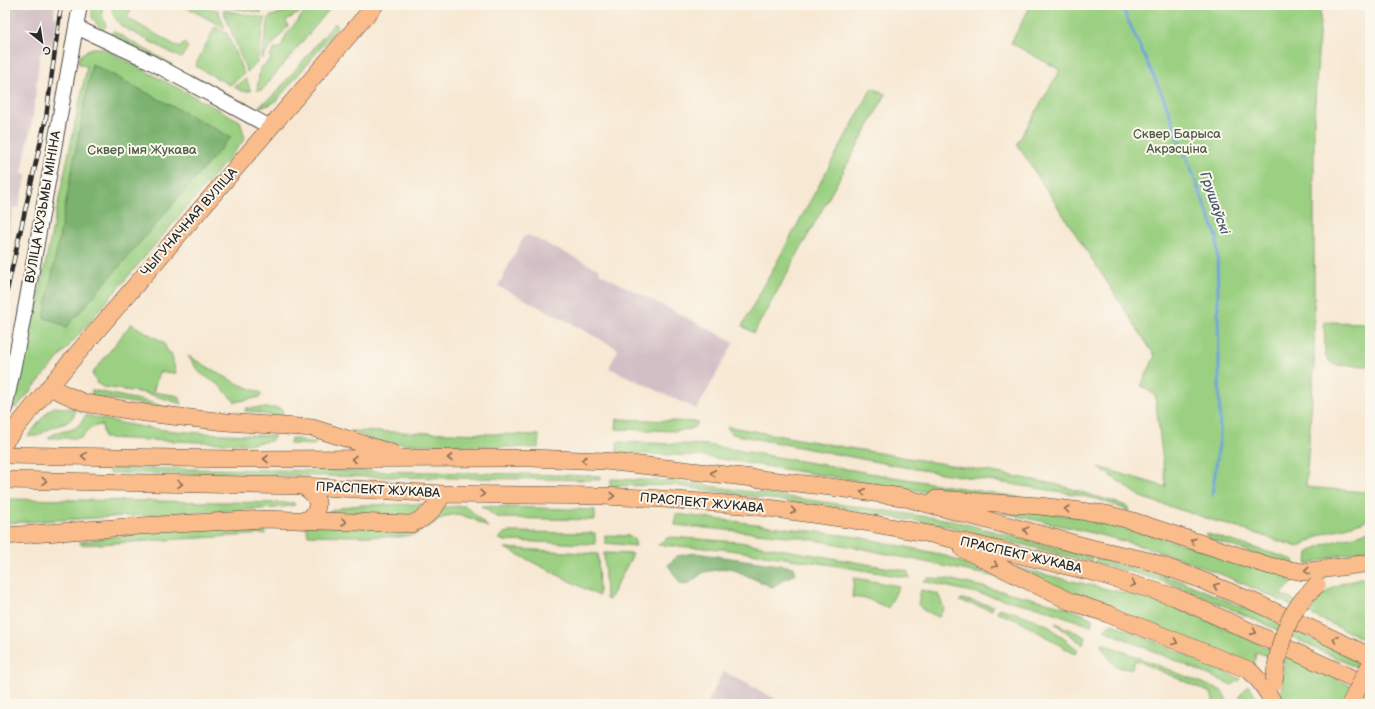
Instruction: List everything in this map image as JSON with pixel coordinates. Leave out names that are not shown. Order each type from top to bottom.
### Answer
[{"type":"main road","name":"ЧЫГУНАЧНАЯ ВУЛІЦА","points":[[5,441],[49,387],[375,5]]},
{"type":"main road","points":[[49,387],[85,403],[145,413],[241,423],[313,428],[407,458]]},
{"type":"main road","points":[[305,459],[325,450],[330,444],[327,437],[313,428]]},
{"type":"main road","name":"ПРАСПЕКТ ЖУКАВА","points":[[5,455],[305,459],[531,458],[605,461],[752,477],[902,497],[1091,548],[1149,561],[1194,577],[1252,601],[1370,656]]},
{"type":"main road","name":"ПРАСПЕКТ ЖУКАВА","points":[[5,480],[303,486],[443,494],[604,496],[739,505],[847,519],[935,535],[1096,573],[1175,597],[1370,686]]},
{"type":"main road","points":[[303,486],[314,495],[317,503],[316,510],[312,517],[305,521]]},
{"type":"main road","points":[[5,536],[265,519],[411,524],[418,522],[430,513],[437,505],[443,494]]},
{"type":"main road","points":[[902,497],[980,501],[1106,514],[1133,521],[1270,566],[1303,572],[1346,567],[1368,562]]},
{"type":"main road","points":[[935,535],[1069,601],[1108,614],[1249,670],[1268,692],[1275,704]]},
{"type":"main road","points":[[1275,704],[1274,682],[1279,648],[1285,631],[1300,602],[1327,576],[1346,567]]},
{"type":"main road","points":[[1350,704],[1370,665]]},
{"type":"street","name":"ВУЛІЦА КУЗЬМЫ МІНІНА","points":[[5,409],[21,331],[80,5]]},
{"type":"street","points":[[76,27],[103,38],[154,63],[270,127]]},
{"type":"shaded area","points":[[5,5],[55,5],[54,17],[57,18],[51,53],[40,52],[33,116],[22,173],[27,175],[18,208],[13,207],[5,257]]},
{"type":"shaded area","points":[[528,235],[600,270],[599,273],[734,342],[697,409],[609,368],[618,349],[498,286],[524,236],[526,237]]},
{"type":"shaded area","points":[[723,671],[785,704],[707,704]]},
{"type":"green space","points":[[92,5],[102,5],[102,14],[106,26],[102,31],[92,17]]},
{"type":"green space","points":[[112,5],[133,5],[127,18],[180,48],[184,43],[188,47],[181,58],[123,27],[114,17]]},
{"type":"green space","points":[[182,5],[193,5],[218,10],[225,28]]},
{"type":"green space","points":[[220,5],[253,5],[262,13],[221,6]]},
{"type":"green space","points":[[305,5],[299,13],[286,20],[288,26],[261,59],[269,17]]},
{"type":"green space","points":[[310,5],[333,5],[262,90],[257,90],[260,68],[271,60],[270,56],[275,48],[281,48],[286,35]]},
{"type":"green space","name":"Сквер Барыса Акрэсціна","points":[[1031,5],[1321,5],[1314,118],[1314,365],[1306,487],[1365,492],[1368,486],[1370,487],[1370,516],[1365,521],[1323,534],[1298,547],[1143,498],[1098,467],[1166,487],[1155,395],[1141,386],[1155,356],[1017,144],[1060,70],[1011,43]]},
{"type":"green space","points":[[223,10],[265,18],[257,63],[247,72]]},
{"type":"green space","points":[[335,23],[338,26],[334,32],[276,101],[269,105],[258,107],[273,96]]},
{"type":"green space","points":[[215,27],[227,33],[244,74],[230,85],[195,66]]},
{"type":"green space","points":[[113,31],[173,65],[166,64],[111,35]]},
{"type":"green space","name":"Сквер імя Жукава","points":[[93,48],[102,48],[240,121],[245,139],[16,408],[12,406],[29,311],[35,312],[87,67],[78,63],[83,53]]},
{"type":"green space","name":"Сквер імя Жукава","points":[[92,64],[231,137],[66,328],[54,321],[44,318]]},
{"type":"green space","points":[[190,74],[238,100],[247,103],[246,106],[191,78]]},
{"type":"green space","points":[[246,79],[251,91],[242,91],[234,87]]},
{"type":"green space","points":[[872,88],[886,94],[754,333],[742,326]]},
{"type":"green space","points":[[1324,322],[1370,323],[1370,366],[1335,365],[1328,360],[1325,355]]},
{"type":"green space","points":[[131,324],[163,342],[168,352],[171,353],[176,373],[159,372],[153,392],[179,396],[182,404],[145,393],[103,387],[98,384],[92,374]]},
{"type":"green space","points":[[188,356],[236,383],[262,394],[260,397],[235,402],[219,385],[200,373]]},
{"type":"green space","points":[[92,390],[149,402],[175,410],[91,396]]},
{"type":"green space","points":[[54,407],[76,409],[73,417],[66,423],[53,427],[37,436],[28,436],[49,410]]},
{"type":"green space","points":[[246,408],[278,408],[282,410],[283,414],[282,417],[273,416],[245,411]]},
{"type":"green space","points":[[86,415],[137,426],[172,431],[275,436],[271,441],[248,444],[104,438],[102,425],[90,429],[81,438],[48,438],[59,432],[76,427]]},
{"type":"green space","points":[[617,419],[698,422],[691,429],[676,431],[616,429]]},
{"type":"green space","points":[[727,427],[992,472],[1059,485],[1127,506],[1129,511],[1100,500],[1074,494],[909,468],[736,435],[731,433]]},
{"type":"green space","points":[[350,431],[539,435],[538,448],[381,443]]},
{"type":"green space","points":[[291,438],[317,443],[314,445],[290,444]]},
{"type":"green space","points":[[617,442],[707,445],[1023,498],[940,494],[702,456],[617,453]]},
{"type":"green space","points":[[109,468],[431,472],[601,476],[601,480],[109,473]]},
{"type":"green space","points":[[611,479],[674,481],[950,520],[1092,557],[1091,562],[948,526],[672,485],[610,486]]},
{"type":"green space","points":[[5,499],[294,503],[295,505],[277,508],[5,523]]},
{"type":"green space","points":[[361,505],[427,505],[416,514],[410,516],[324,513],[345,507]]},
{"type":"green space","points":[[466,506],[489,528],[473,519],[457,514],[446,516],[414,535],[399,537],[308,535],[306,525],[372,527],[445,507]]},
{"type":"green space","points":[[481,506],[595,510],[595,520],[501,518],[495,516]]},
{"type":"green space","points":[[1040,512],[1102,520],[1298,578],[1281,595],[1310,608],[1324,594],[1338,585],[1370,576],[1370,642],[1249,586],[1176,557],[1090,532],[1002,513]]},
{"type":"green space","points":[[676,514],[858,537],[940,554],[1005,579],[864,549],[797,537],[675,525]]},
{"type":"green space","points":[[261,525],[266,534],[81,545],[80,542],[147,531]]},
{"type":"green space","points":[[1370,529],[1370,547],[1307,565],[1308,553],[1318,547],[1363,534]]},
{"type":"green space","points":[[504,533],[595,533],[595,544],[505,541],[499,539]]},
{"type":"green space","points":[[1205,533],[1294,560],[1295,567],[1208,538]]},
{"type":"green space","points":[[605,535],[631,536],[634,539],[636,546],[605,543]]},
{"type":"green space","points":[[671,537],[739,542],[907,571],[910,578],[722,549],[658,545],[665,539]]},
{"type":"green space","points":[[505,548],[598,554],[599,596]]},
{"type":"green space","points":[[604,553],[633,554],[609,600],[606,599]]},
{"type":"green space","points":[[695,553],[794,567],[796,573],[772,587],[730,568],[704,572],[688,584],[680,583],[668,565],[677,556]]},
{"type":"green space","points":[[1096,558],[1181,581],[1273,620],[1370,667],[1370,674],[1227,607],[1158,580],[1095,563]]},
{"type":"green space","points":[[1008,566],[1137,596],[1175,607],[1370,694],[1370,704],[1283,704],[1281,691],[1284,661],[1256,652],[1253,671]]},
{"type":"green space","points":[[854,578],[899,586],[888,608],[868,599],[852,597]]},
{"type":"green space","points":[[929,578],[948,579],[1069,608],[1091,618],[1091,626],[1041,608],[923,581]]},
{"type":"green space","points":[[921,590],[938,594],[944,608],[939,617],[923,610],[918,604]]},
{"type":"green space","points":[[962,599],[993,606],[992,610],[959,601]]},
{"type":"green space","points":[[999,608],[1023,615],[1047,625],[1078,650],[1075,654],[1021,622],[997,612]]},
{"type":"green space","points":[[1055,623],[1086,637],[1083,645]]},
{"type":"green space","points":[[1113,624],[1241,679],[1232,685],[1104,630]]},
{"type":"green space","points":[[1102,643],[1222,691],[1229,704],[1214,704],[1211,693],[1135,660],[1132,668],[1121,668],[1113,663],[1101,646]]},
{"type":"green space","points":[[1248,685],[1257,697],[1259,704],[1240,704],[1240,696]]},
{"type":"waterway","name":"Грушаўскі","points":[[1121,5],[1164,99],[1217,237],[1220,437],[1212,495]]},
{"type":"railway","points":[[5,299],[46,118],[61,5]]}]
